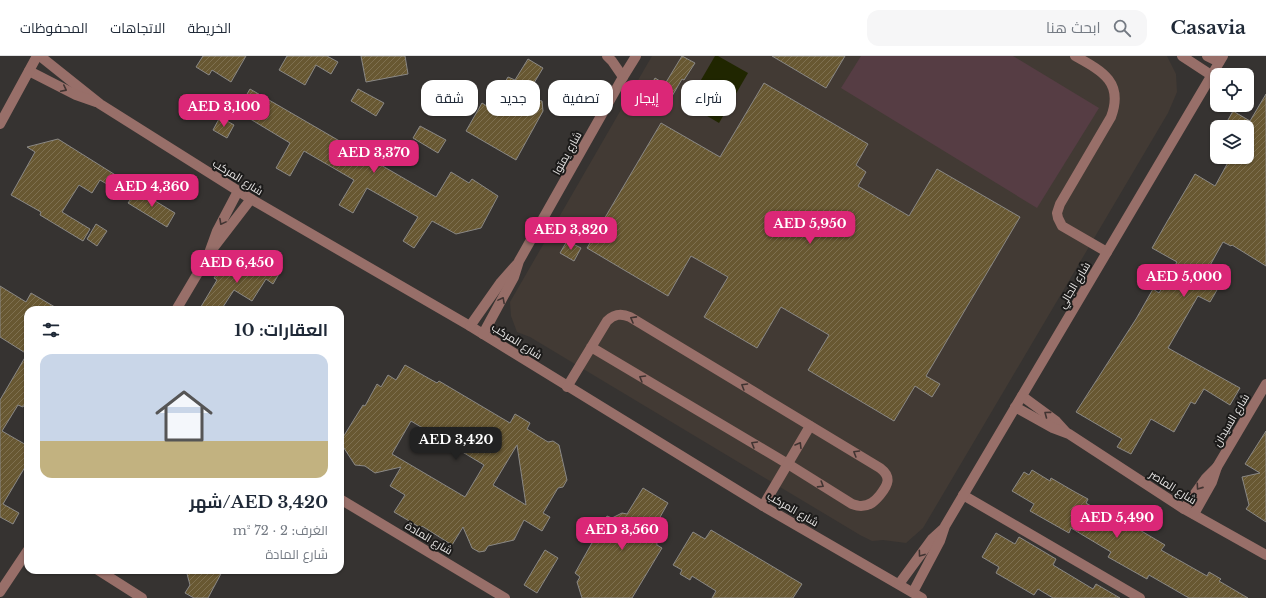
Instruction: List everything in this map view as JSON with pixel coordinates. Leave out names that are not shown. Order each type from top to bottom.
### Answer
[{"type":"street","points":[[0,124],[38,56]]},
{"type":"street","name":"شارع المركب","points":[[38,56],[100,104],[251,199],[470,326],[567,387],[763,506],[922,598]]},
{"type":"street","points":[[607,56],[623,77]]},
{"type":"street","name":"شارع يمتوا","points":[[483,334],[514,277],[520,261],[636,56]]},
{"type":"street","points":[[1075,56],[1106,75],[1113,88],[1115,103],[1111,117],[1060,204],[1057,214],[1062,226],[1107,252]]},
{"type":"street","points":[[1182,56],[1210,74]]},
{"type":"street","points":[[1207,56],[1221,59]]},
{"type":"street","name":"شارع الجالي","points":[[1215,68],[1221,59]]},
{"type":"street","name":"شارع المركب","points":[[29,71],[76,96],[100,104]]},
{"type":"street","name":"شارع الجالي","points":[[913,592],[938,545],[945,526],[1210,77]]},
{"type":"street","points":[[209,254],[217,231],[238,191]]},
{"type":"street","points":[[178,306],[209,254],[251,199]]},
{"type":"street","name":"شارع يمتوا","points":[[470,326],[501,282],[520,261]]},
{"type":"street","points":[[567,387],[606,320],[618,314],[624,315],[637,321],[884,471],[888,479],[886,488],[871,504],[857,506],[852,504],[788,464],[591,347]]},
{"type":"street","name":"شارع السيدان","points":[[1194,514],[1212,482],[1217,467],[1266,384]]},
{"type":"street","name":"شارع الماصر","points":[[1022,396],[1056,421],[1069,434],[1184,509],[1266,555]]},
{"type":"street","name":"شارع الماصر","points":[[1016,407],[1053,428],[1069,434]]},
{"type":"street","points":[[763,506],[810,426]]},
{"type":"street","name":"شارع السيدان","points":[[1184,509],[1206,478],[1217,467]]},
{"type":"street","points":[[963,495],[1140,598]]},
{"type":"street","name":"شارع المادة","points":[[344,501],[505,598]]},
{"type":"street","name":"شارع الجالي","points":[[899,584],[932,539],[945,526]]},
{"type":"street","points":[[0,592],[24,556]]},
{"type":"street","points":[[104,574],[142,598]]},
{"type":"shaded area","points":[[652,56],[1167,56],[1176,74],[1177,92],[1168,113],[923,528],[906,543],[883,540],[872,541],[860,535],[530,337],[517,332],[511,316],[510,302],[621,110],[621,116],[673,116],[673,80],[638,80]]},
{"type":"shaded area","points":[[715,56],[718,56],[748,73],[736,94],[736,80],[701,80]]},
{"type":"shaded area","points":[[861,56],[1013,56],[1099,108],[1037,208],[841,88]]},
{"type":"shaded area","points":[[707,116],[723,116],[719,123]]},
{"type":"building","points":[[203,56],[246,56],[231,82],[212,70],[209,75],[196,67]]},
{"type":"building","points":[[287,56],[327,56],[338,62],[331,74],[316,65],[305,85],[279,70]]},
{"type":"building","points":[[361,56],[405,56],[408,74],[366,82]]},
{"type":"building","points":[[682,56],[695,63],[684,80],[681,80],[673,94],[673,80],[667,80]]},
{"type":"building","points":[[772,56],[845,56],[826,88]]},
{"type":"building","points":[[528,59],[543,68],[536,80],[515,80]]},
{"type":"building","points":[[508,77],[515,80],[506,80]]},
{"type":"building","points":[[764,83],[868,144],[856,165],[866,172],[858,186],[909,216],[937,169],[1020,217],[926,376],[940,384],[932,397],[915,386],[894,421],[808,370],[829,335],[781,307],[757,348],[704,317],[728,277],[691,256],[668,296],[587,248],[661,123],[720,157]]},
{"type":"building","points":[[250,89],[436,197],[451,172],[469,183],[472,179],[498,196],[481,228],[456,234],[432,221],[414,248],[403,241],[418,217],[367,188],[353,213],[339,205],[354,180],[304,151],[290,176],[276,168],[290,143],[237,111]]},
{"type":"building","points":[[358,89],[384,103],[376,116],[351,101]]},
{"type":"building","points":[[1266,94],[1266,266],[1232,245],[1231,246],[1223,242],[1208,269],[1220,276],[1213,288],[1217,290],[1210,302],[1198,296],[1168,348],[1240,388],[1230,405],[1204,389],[1195,404],[1191,402],[1174,432],[1151,419],[1131,454],[1117,447],[1122,439],[1076,412],[1136,319],[1153,289],[1159,293],[1177,262],[1152,248],[1195,174],[1215,186],[1227,164],[1254,164],[1254,120],[1251,120]]},
{"type":"building","points":[[540,101],[542,101],[543,111],[516,160],[466,131],[475,116],[478,116],[478,110],[482,103],[486,106],[486,116],[540,116]]},
{"type":"building","points":[[1232,112],[1248,120],[1228,120]]},
{"type":"building","points":[[220,117],[234,125],[227,138],[213,130]]},
{"type":"building","points":[[420,126],[446,140],[438,153],[413,138]]},
{"type":"building","points":[[58,139],[125,181],[119,191],[100,180],[92,193],[79,185],[62,212],[90,229],[83,241],[40,215],[41,212],[11,195],[35,152],[27,147]]},
{"type":"building","points":[[137,190],[175,213],[167,227],[128,203]]},
{"type":"building","points":[[96,224],[107,231],[97,246],[87,239]]},
{"type":"building","points":[[567,241],[581,248],[574,261],[560,253]]},
{"type":"building","points":[[226,260],[245,272],[251,263],[264,270],[268,264],[280,272],[273,284],[266,279],[252,301],[234,290],[224,306],[201,306],[217,280],[214,278]]},
{"type":"building","points":[[0,286],[26,302],[31,293],[53,306],[24,306],[24,352],[0,337]]},
{"type":"building","points":[[24,359],[24,405],[23,407],[18,405],[2,431],[24,444],[24,469],[3,504],[19,513],[13,524],[0,517],[0,400]]},
{"type":"building","points":[[405,365],[437,383],[439,381],[510,423],[515,414],[530,423],[527,429],[548,442],[553,441],[559,445],[567,480],[563,487],[558,488],[543,513],[550,517],[542,531],[524,520],[514,540],[488,546],[485,551],[479,552],[472,548],[463,527],[452,545],[422,526],[421,528],[394,512],[405,495],[390,486],[401,467],[375,473],[365,466],[355,465],[344,448],[344,436],[363,405],[365,406],[377,384],[381,387],[388,375],[396,380]],"holes":[[[411,421],[484,465],[465,497],[392,454]],[[517,445],[526,505],[493,485]]]},
{"type":"building","points":[[1266,431],[1266,522],[1246,509],[1249,505],[1242,477],[1260,473],[1245,464]]},
{"type":"building","points":[[1032,470],[1050,481],[1051,478],[1088,499],[1086,503],[1131,530],[1133,526],[1165,545],[1161,550],[1207,576],[1209,572],[1221,579],[1219,581],[1248,598],[1189,598],[1149,575],[1147,579],[1108,557],[1111,552],[1071,528],[1069,533],[1030,511],[1034,504],[1012,491],[1024,472],[1029,475]]},
{"type":"building","points":[[643,488],[668,503],[655,526],[657,545],[662,548],[632,598],[582,598],[577,582],[580,577],[575,573],[607,516],[612,518],[622,513],[627,514]]},
{"type":"building","points":[[711,530],[802,584],[793,598],[712,598],[716,591],[692,576],[690,580],[680,574],[682,570],[673,565],[693,532],[705,539]]},
{"type":"building","points":[[996,533],[1015,544],[1019,537],[1056,559],[1053,565],[1093,589],[1096,584],[1120,598],[1053,598],[1038,589],[1034,595],[996,573],[999,567],[982,557]]},
{"type":"building","points":[[545,550],[558,558],[537,593],[524,585]]},
{"type":"building","points":[[187,574],[221,574],[208,598],[194,598],[185,593],[190,585]]}]
